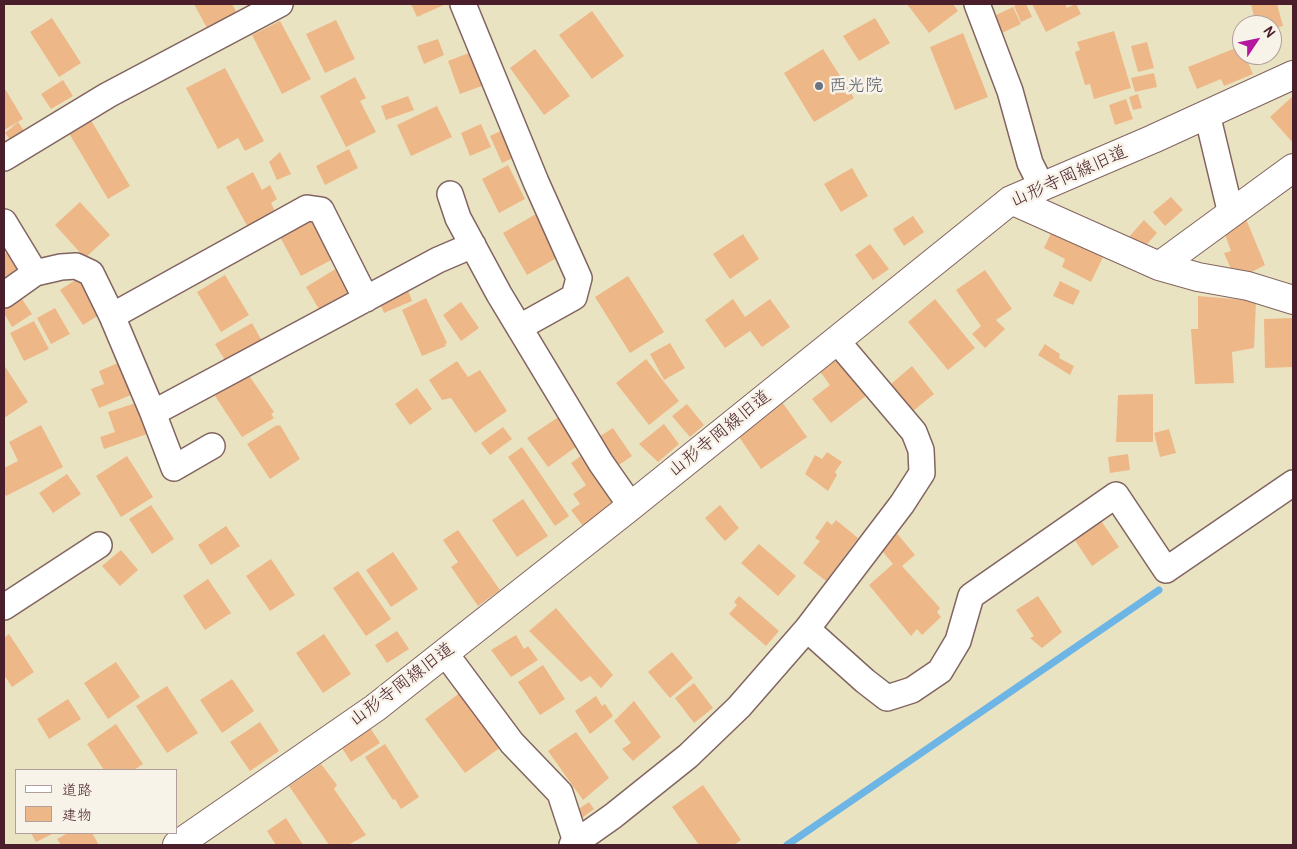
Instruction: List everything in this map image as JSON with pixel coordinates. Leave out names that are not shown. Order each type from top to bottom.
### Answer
[{"type":"street","points":[[4,158],[108,95],[280,4]]},
{"type":"street","points":[[463,4],[536,182],[579,278],[574,297],[520,327]]},
{"type":"street","points":[[977,4],[1010,91],[1030,163],[1042,187]]},
{"type":"street","name":"山形寺岡線旧道","points":[[176,845],[375,708],[631,506],[1012,200],[1153,139],[1293,75]]},
{"type":"street","points":[[1207,114],[1231,214]]},
{"type":"street","points":[[1159,266],[1293,168]]},
{"type":"street","points":[[450,194],[458,218],[499,294],[601,463],[631,506]]},
{"type":"street","points":[[1012,200],[1159,266],[1198,277],[1248,286],[1293,300]]},
{"type":"street","points":[[112,316],[307,208],[320,210],[366,299]]},
{"type":"street","points":[[4,222],[35,272]]},
{"type":"street","points":[[153,413],[438,260],[473,245]]},
{"type":"street","points":[[4,295],[35,272],[76,266],[91,273],[112,316],[174,468],[212,446]]},
{"type":"street","points":[[445,653],[512,744],[560,794],[574,844],[613,816],[688,756],[739,707],[807,629],[902,504],[922,473],[921,450],[914,432],[837,341]]},
{"type":"street","points":[[807,629],[887,698],[912,690],[940,671],[958,641],[971,596],[1116,495],[1166,570],[1293,483]]},
{"type":"street","points":[[4,608],[100,545]]},
{"type":"building","points":[[194,4],[232,4],[237,13],[207,28]]},
{"type":"building","points":[[411,4],[446,4],[417,17]]},
{"type":"building","points":[[907,4],[953,4],[958,11],[929,33]]},
{"type":"building","points":[[1026,4],[1032,17],[1021,22],[1014,6]]},
{"type":"building","points":[[1032,4],[1065,4],[1067,8],[1076,4],[1081,14],[1046,32]]},
{"type":"building","points":[[1251,4],[1277,4],[1280,15],[1254,15]]},
{"type":"building","points":[[1013,7],[1021,24],[1002,33],[994,16]]},
{"type":"building","points":[[592,11],[624,56],[592,79],[559,35]]},
{"type":"building","points":[[52,18],[81,63],[59,77],[30,32]]},
{"type":"building","points":[[875,18],[890,43],[859,61],[843,36]]},
{"type":"building","points":[[336,20],[355,59],[325,73],[306,34]]},
{"type":"building","points":[[280,21],[311,79],[282,94],[252,35]]},
{"type":"building","points":[[1114,31],[1131,88],[1094,99],[1090,84],[1085,85],[1075,52],[1080,50],[1077,42]]},
{"type":"building","points":[[963,33],[988,97],[955,110],[930,47]]},
{"type":"building","points":[[438,39],[444,55],[424,64],[417,46]]},
{"type":"building","points":[[1147,42],[1154,68],[1138,72],[1131,46]]},
{"type":"building","points":[[535,49],[570,96],[544,115],[510,68]]},
{"type":"building","name":"西光院","points":[[823,49],[854,98],[814,122],[784,73]]},
{"type":"building","points":[[1232,50],[1232,65],[1249,65],[1253,74],[1224,86],[1221,79],[1197,89],[1188,67]]},
{"type":"building","points":[[474,51],[487,84],[460,94],[448,61]]},
{"type":"building","points":[[225,68],[264,141],[245,151],[238,138],[218,149],[186,88]]},
{"type":"building","points":[[1154,73],[1157,87],[1135,92],[1131,78]]},
{"type":"building","points":[[355,77],[366,98],[360,101],[376,132],[346,147],[320,96]]},
{"type":"building","points":[[63,80],[73,96],[51,109],[41,94]]},
{"type":"building","points":[[4,87],[23,119],[4,130]]},
{"type":"building","points":[[1138,94],[1142,108],[1133,110],[1129,97]]},
{"type":"building","points":[[408,96],[414,110],[386,120],[381,106]]},
{"type":"building","points":[[1293,96],[1293,143],[1270,117]]},
{"type":"building","points":[[1126,99],[1133,119],[1115,125],[1109,105]]},
{"type":"building","points":[[437,106],[452,137],[411,156],[397,125]]},
{"type":"building","points":[[89,117],[130,186],[108,199],[67,130]]},
{"type":"building","points":[[18,122],[25,132],[12,142],[5,133]]},
{"type":"building","points":[[481,124],[491,147],[470,156],[461,133]]},
{"type":"building","points":[[505,129],[517,156],[502,163],[490,136]]},
{"type":"building","points":[[349,149],[358,168],[325,185],[316,166]]},
{"type":"building","points":[[280,152],[291,174],[277,180],[269,162]]},
{"type":"building","points":[[508,165],[525,199],[499,213],[482,179]]},
{"type":"building","points":[[852,168],[868,196],[841,212],[824,184]]},
{"type":"building","points":[[253,172],[262,190],[270,185],[277,199],[271,203],[280,221],[252,235],[226,187]]},
{"type":"building","points":[[1171,197],[1183,210],[1165,226],[1153,212]]},
{"type":"building","points":[[80,202],[110,235],[85,258],[55,225]]},
{"type":"building","points":[[536,214],[560,256],[527,275],[503,233]]},
{"type":"building","points":[[913,216],[924,232],[904,246],[893,229]]},
{"type":"building","points":[[312,217],[335,258],[301,276],[279,235]]},
{"type":"building","points":[[1246,219],[1265,265],[1246,275],[1238,274],[1235,268],[1231,269],[1224,253],[1231,251],[1224,232]]},
{"type":"building","points":[[1144,220],[1157,233],[1141,251],[1128,238]]},
{"type":"building","points":[[1052,231],[1103,257],[1091,282],[1062,267],[1065,259],[1044,248]]},
{"type":"building","points":[[743,234],[759,259],[730,279],[713,254]]},
{"type":"building","points":[[870,244],[889,269],[873,280],[855,255]]},
{"type":"building","points":[[13,248],[28,270],[4,287],[4,254]]},
{"type":"building","points":[[342,265],[356,289],[320,311],[306,287]]},
{"type":"building","points":[[985,270],[1012,309],[996,320],[1005,329],[985,348],[972,334],[981,326],[956,290]]},
{"type":"building","points":[[225,275],[249,315],[221,332],[197,292]]},
{"type":"building","points":[[628,276],[664,332],[630,353],[595,297]]},
{"type":"building","points":[[80,277],[102,313],[83,325],[60,290]]},
{"type":"building","points":[[1060,281],[1080,291],[1073,305],[1053,296]]},
{"type":"building","points":[[406,285],[412,301],[384,313],[377,297]]},
{"type":"building","points":[[20,296],[32,314],[12,327],[4,313],[4,307]]},
{"type":"building","points":[[1198,296],[1256,301],[1254,348],[1232,352],[1234,383],[1195,384],[1191,329],[1198,329]]},
{"type":"building","points":[[426,298],[447,343],[445,344],[446,346],[422,356],[402,310]]},
{"type":"building","points":[[733,299],[745,317],[770,299],[790,327],[762,347],[750,331],[725,348],[705,320]]},
{"type":"building","points":[[935,299],[975,348],[948,370],[908,322]]},
{"type":"building","points":[[461,302],[479,328],[461,341],[443,315]]},
{"type":"building","points":[[55,308],[70,334],[51,344],[37,318]]},
{"type":"building","points":[[1293,318],[1293,367],[1265,368],[1264,319]]},
{"type":"building","points":[[34,321],[49,349],[24,361],[10,333]]},
{"type":"building","points":[[252,323],[262,341],[226,362],[215,344]]},
{"type":"building","points":[[670,343],[685,368],[664,380],[650,354]]},
{"type":"building","points":[[1045,344],[1060,354],[1059,358],[1074,366],[1070,375],[1038,355]]},
{"type":"building","points":[[837,354],[867,395],[831,423],[812,399],[830,385],[818,369]]},
{"type":"building","points":[[646,359],[679,401],[649,425],[616,383]]},
{"type":"building","points":[[123,361],[136,393],[99,408],[91,389],[104,384],[99,371]]},
{"type":"building","points":[[457,361],[468,377],[480,370],[507,411],[475,433],[451,398],[442,400],[429,380]]},
{"type":"building","points":[[4,365],[28,402],[4,418]]},
{"type":"building","points":[[912,366],[934,394],[913,411],[891,384]]},
{"type":"building","points":[[248,374],[274,412],[271,414],[274,418],[242,437],[213,390]]},
{"type":"building","points":[[417,388],[432,409],[410,425],[395,404]]},
{"type":"building","points":[[1153,394],[1153,442],[1116,442],[1118,395]]},
{"type":"building","points":[[139,402],[150,433],[104,449],[100,437],[115,432],[108,412]]},
{"type":"building","points":[[782,402],[807,437],[761,469],[737,434]]},
{"type":"building","points":[[687,404],[704,425],[690,437],[672,416]]},
{"type":"building","points":[[560,416],[580,444],[548,467],[527,438]]},
{"type":"building","points":[[664,424],[679,444],[658,462],[639,444]]},
{"type":"building","points":[[41,425],[63,467],[6,496],[4,492],[4,468],[18,461],[9,442]]},
{"type":"building","points":[[280,425],[300,459],[270,479],[247,444]]},
{"type":"building","points":[[503,427],[512,439],[490,455],[481,443]]},
{"type":"building","points":[[613,428],[632,456],[613,469],[594,440]]},
{"type":"building","points":[[1169,429],[1176,453],[1160,457],[1154,433]]},
{"type":"building","points":[[522,447],[569,516],[555,526],[508,457]]},
{"type":"building","points":[[827,452],[842,462],[835,472],[837,475],[828,491],[805,474],[815,455],[822,459]]},
{"type":"building","points":[[1128,454],[1130,470],[1110,473],[1108,457]]},
{"type":"building","points":[[127,456],[153,497],[121,517],[96,476]]},
{"type":"building","points":[[581,456],[615,504],[583,526],[571,510],[580,504],[573,494],[586,485],[571,463]]},
{"type":"building","points":[[67,474],[81,494],[53,513],[39,493]]},
{"type":"building","points":[[523,499],[548,536],[517,557],[492,520]]},
{"type":"building","points":[[151,505],[174,539],[152,554],[129,519]]},
{"type":"building","points":[[720,505],[739,528],[725,541],[705,518]]},
{"type":"building","points":[[1095,512],[1119,547],[1092,566],[1069,531]]},
{"type":"building","points":[[836,520],[858,538],[826,581],[803,563],[820,541],[815,538],[827,521],[832,525]]},
{"type":"building","points":[[226,526],[240,546],[211,565],[198,545]]},
{"type":"building","points":[[458,530],[500,590],[478,606],[451,567],[458,562],[443,540]]},
{"type":"building","points":[[895,531],[915,555],[902,566],[940,608],[937,612],[941,617],[922,635],[917,629],[911,636],[869,585],[893,564],[878,546]]},
{"type":"building","points":[[759,544],[796,576],[778,596],[741,563]]},
{"type":"building","points":[[121,550],[138,570],[120,586],[102,566]]},
{"type":"building","points":[[393,552],[418,589],[391,607],[366,570]]},
{"type":"building","points":[[271,559],[295,595],[270,611],[246,576]]},
{"type":"building","points":[[358,571],[391,619],[366,636],[333,588]]},
{"type":"building","points":[[208,579],[231,613],[205,630],[183,596]]},
{"type":"building","points":[[739,596],[779,631],[766,646],[729,614],[737,605],[734,602]]},
{"type":"building","points":[[1038,596],[1062,632],[1042,648],[1030,638],[1034,636],[1016,610]]},
{"type":"building","points":[[556,608],[613,675],[601,688],[590,676],[581,682],[529,631]]},
{"type":"building","points":[[397,631],[409,649],[387,663],[375,645]]},
{"type":"building","points":[[9,634],[34,672],[12,687],[4,675],[4,638]]},
{"type":"building","points":[[324,634],[351,674],[323,693],[296,653]]},
{"type":"building","points":[[516,635],[524,649],[528,646],[538,660],[511,677],[491,650]]},
{"type":"building","points":[[672,652],[693,678],[670,698],[648,672]]},
{"type":"building","points":[[116,662],[140,697],[108,719],[84,683]]},
{"type":"building","points":[[543,665],[565,699],[540,715],[518,682]]},
{"type":"building","points":[[232,679],[254,711],[222,733],[200,700]]},
{"type":"building","points":[[694,683],[713,708],[694,723],[675,698]]},
{"type":"building","points":[[167,686],[198,733],[167,753],[136,706]]},
{"type":"building","points":[[461,692],[501,747],[465,773],[425,719]]},
{"type":"building","points":[[596,696],[602,706],[605,704],[613,716],[590,734],[575,711]]},
{"type":"building","points":[[68,699],[81,719],[49,739],[37,719]]},
{"type":"building","points":[[634,701],[661,737],[633,761],[622,749],[631,743],[614,721]]},
{"type":"building","points":[[260,722],[279,751],[250,771],[230,742]]},
{"type":"building","points":[[116,724],[143,764],[136,769],[103,769],[87,744]]},
{"type":"building","points":[[369,726],[380,743],[351,762],[340,745]]},
{"type":"building","points":[[576,732],[609,778],[583,800],[548,751]]},
{"type":"building","points":[[385,744],[419,797],[401,809],[365,757]]},
{"type":"building","points":[[321,764],[337,785],[334,789],[366,835],[348,845],[329,845],[289,786]]},
{"type":"building","points":[[703,785],[741,840],[734,845],[699,845],[672,807]]},
{"type":"building","points":[[589,802],[594,809],[579,820],[574,812]]},
{"type":"building","points":[[286,818],[303,845],[276,845],[267,831]]},
{"type":"building","points":[[32,834],[52,834],[36,842]]},
{"type":"building","points":[[66,834],[93,834],[99,845],[61,845],[57,839]]},
{"type":"waterway","points":[[787,845],[1159,590]]},
{"type":"place","name":"西光院","points":[[819,86]]}]
